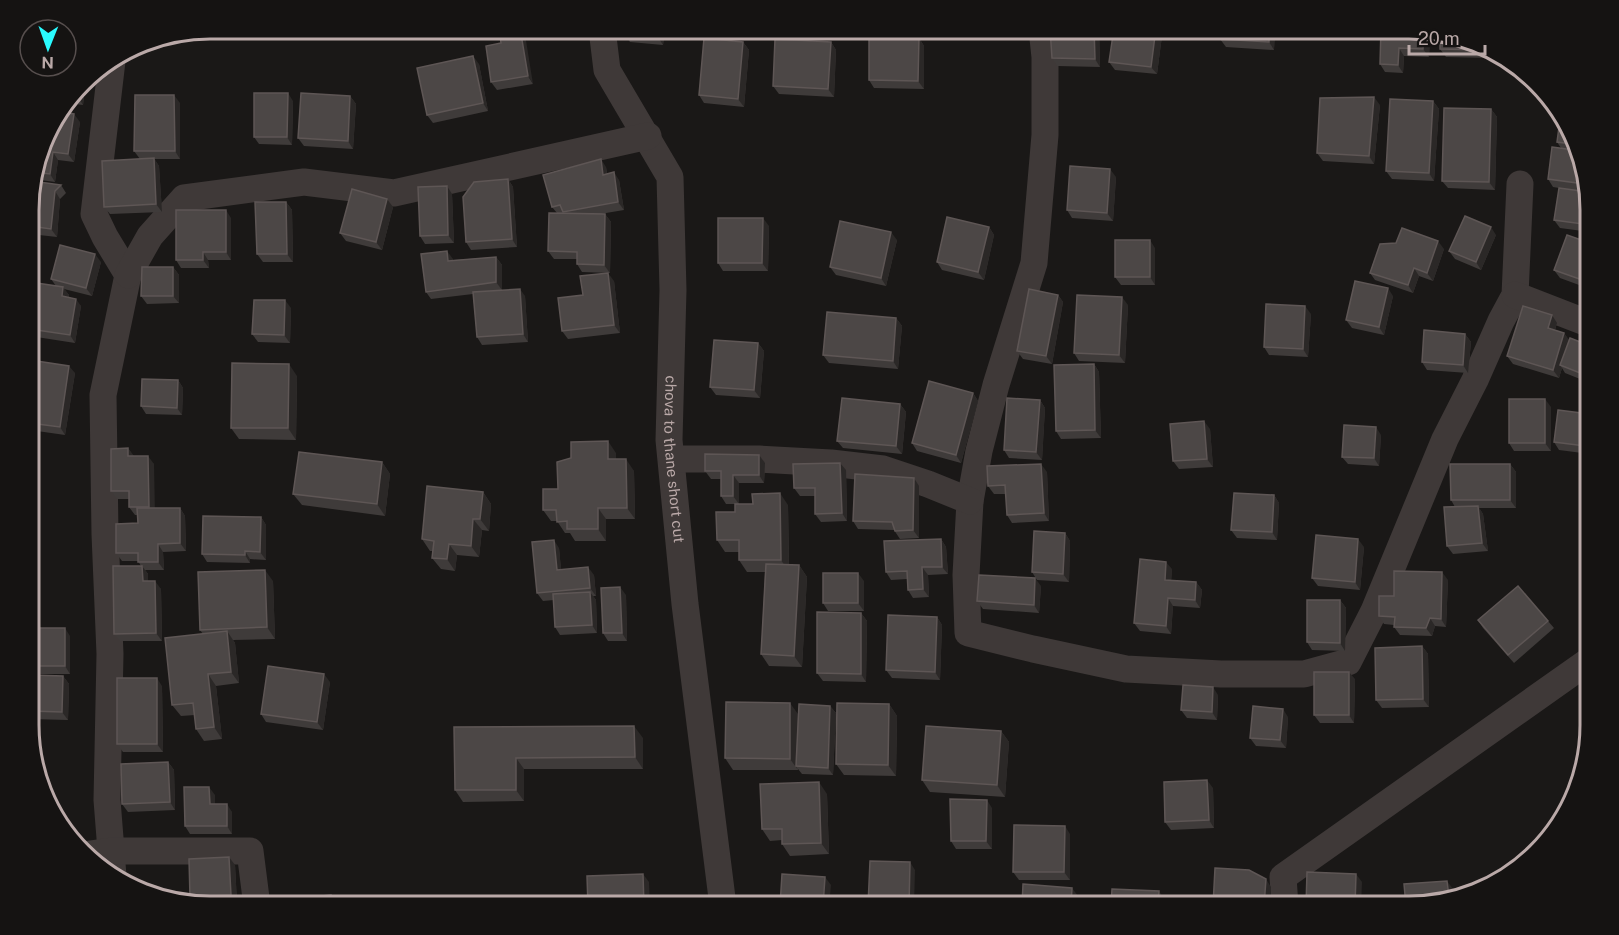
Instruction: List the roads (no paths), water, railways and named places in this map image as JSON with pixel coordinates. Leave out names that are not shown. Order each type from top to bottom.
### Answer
[{"type":"street","name":"chova to thane short cut","points":[[603,39],[607,70],[648,136],[670,177],[673,290],[669,440],[685,604],[722,896]]},
{"type":"street","points":[[1043,39],[1045,135],[1034,263],[996,385],[979,451],[970,501],[966,575],[968,633],[1126,669],[1221,674],[1304,674],[1348,662],[1374,611],[1445,439],[1515,295],[1520,184]]},
{"type":"street","points":[[111,71],[94,214],[128,275]]},
{"type":"street","points":[[255,896],[250,850],[105,860],[110,654],[105,534],[104,395],[128,275],[150,236],[184,198],[304,182],[394,193],[648,136]]},
{"type":"street","points":[[1515,295],[1580,320]]},
{"type":"street","points":[[672,459],[759,459],[831,463],[883,469],[970,501]]},
{"type":"street","points":[[1284,896],[1283,877],[1580,667]]}]
